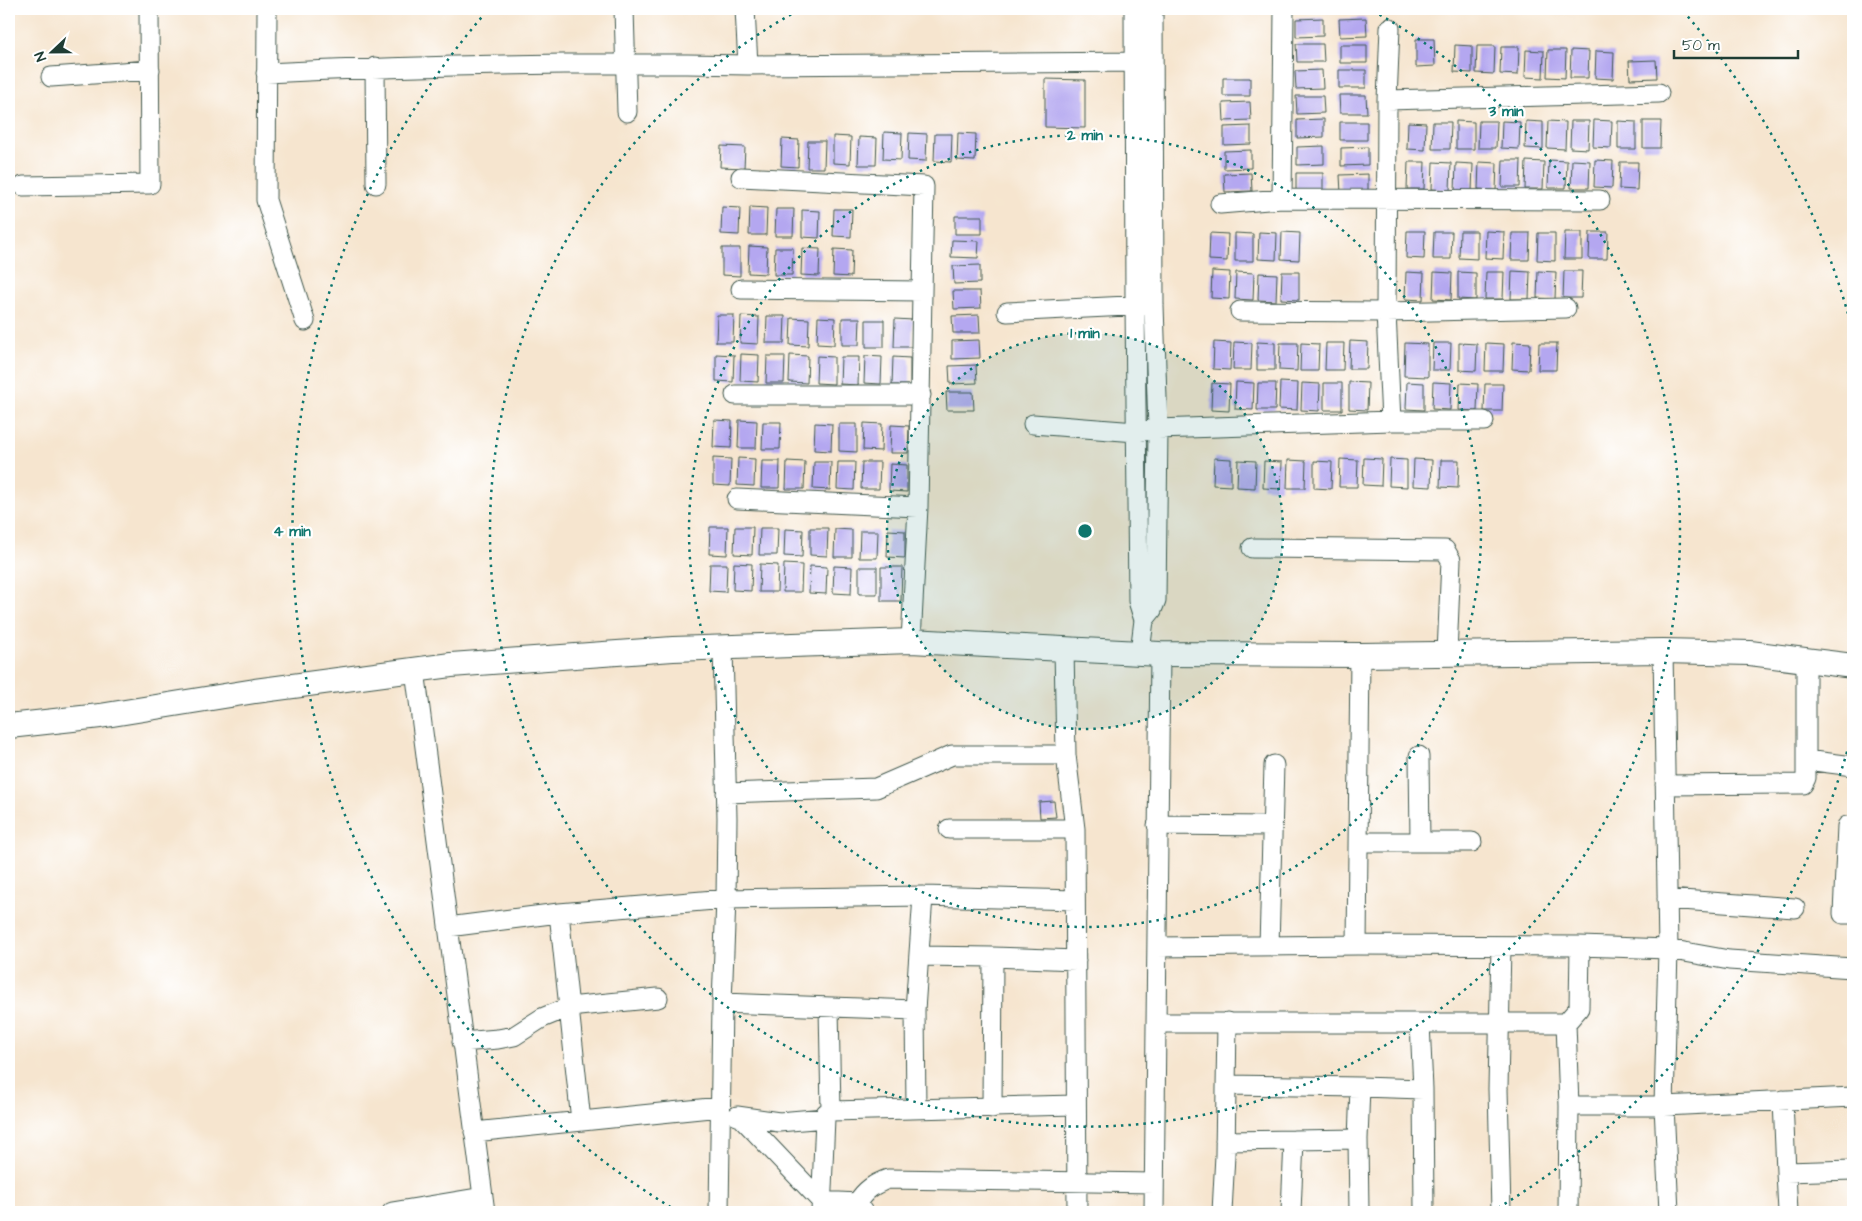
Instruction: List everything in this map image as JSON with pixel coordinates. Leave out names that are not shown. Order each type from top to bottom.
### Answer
[{"type":"street","points":[[23,186],[150,184],[149,9]]},
{"type":"street","points":[[267,9],[266,200],[305,321]]},
{"type":"street","points":[[624,9],[627,112]]},
{"type":"street","points":[[746,9],[748,65]]},
{"type":"street","points":[[1134,9],[1138,601],[1144,620],[1150,653],[1157,825],[1157,1023],[1154,1212]]},
{"type":"street","points":[[1144,620],[1152,610],[1156,600],[1158,429],[1154,305],[1153,9]]},
{"type":"street","points":[[1282,199],[1284,9]]},
{"type":"street","points":[[1390,28],[1387,100],[1386,312],[1391,421]]},
{"type":"street","points":[[266,72],[375,67],[626,62],[748,65],[1154,62]]},
{"type":"street","points":[[375,67],[376,184]]},
{"type":"street","points":[[51,77],[150,70]]},
{"type":"street","points":[[1387,100],[1659,93]]},
{"type":"street","points":[[741,177],[924,186],[918,508],[911,641]]},
{"type":"street","points":[[1220,204],[1282,199],[1600,200]]},
{"type":"street","points":[[741,289],[922,291]]},
{"type":"street","points":[[1006,312],[1154,305]]},
{"type":"street","points":[[1240,311],[1386,312],[1566,308]]},
{"type":"street","points":[[735,394],[921,395]]},
{"type":"street","points":[[1033,424],[1136,432],[1158,429],[1391,421],[1484,422]]},
{"type":"street","points":[[737,499],[918,508]]},
{"type":"street","points":[[1252,548],[1444,550],[1451,560],[1448,654]]},
{"type":"street","points":[[9,726],[100,716],[255,691],[451,665],[644,651],[911,641],[1150,653],[1360,655],[1750,653],[1853,666]]},
{"type":"street","points":[[719,1212],[722,1003],[726,899],[723,648]]},
{"type":"street","points":[[1064,648],[1066,755],[1075,829],[1076,1212]]},
{"type":"street","points":[[1663,652],[1668,949],[1664,1106],[1670,1212]]},
{"type":"street","points":[[1357,945],[1360,655]]},
{"type":"street","points":[[1665,786],[1800,785],[1806,781],[1806,659]]},
{"type":"street","points":[[392,1212],[484,1205],[414,670]]},
{"type":"street","points":[[726,793],[876,788],[952,755],[1066,755]]},
{"type":"street","points":[[1419,756],[1420,842]]},
{"type":"street","points":[[1806,760],[1853,766]]},
{"type":"street","points":[[1269,946],[1274,765]]},
{"type":"street","points":[[1157,825],[1271,826]]},
{"type":"street","points":[[1846,826],[1843,914],[1853,914]]},
{"type":"street","points":[[949,829],[1075,829]]},
{"type":"street","points":[[1358,842],[1472,842]]},
{"type":"street","points":[[448,926],[726,899],[923,896],[1075,900]]},
{"type":"street","points":[[916,1108],[915,1010],[923,896]]},
{"type":"street","points":[[1667,899],[1795,908]]},
{"type":"street","points":[[559,914],[581,1121]]},
{"type":"street","points":[[1157,947],[1357,945],[1580,946],[1668,949],[1729,960],[1853,968]]},
{"type":"street","points":[[1501,946],[1498,1023],[1501,1212]]},
{"type":"street","points":[[1568,1212],[1569,1106],[1566,1023],[1579,1008],[1580,946]]},
{"type":"street","points":[[919,956],[992,956],[1076,960]]},
{"type":"street","points":[[992,956],[992,1108]]},
{"type":"street","points":[[462,1042],[514,1036],[542,1018],[569,1007],[658,998]]},
{"type":"street","points":[[722,1003],[915,1010]]},
{"type":"street","points":[[821,1207],[828,1114],[829,1006]]},
{"type":"street","points":[[1222,1212],[1227,1022]]},
{"type":"street","points":[[1157,1023],[1566,1023]]},
{"type":"street","points":[[1420,1024],[1423,1089],[1424,1212]]},
{"type":"street","points":[[1226,1085],[1423,1089]]},
{"type":"street","points":[[1359,1212],[1358,1139],[1360,1087]]},
{"type":"street","points":[[1569,1106],[1664,1106],[1853,1097]]},
{"type":"street","points":[[1783,1100],[1788,1212]]},
{"type":"street","points":[[474,1132],[581,1121],[720,1111],[741,1117],[779,1122],[828,1114],[916,1108],[1076,1105]]},
{"type":"street","points":[[741,1117],[821,1207],[860,1208],[863,1192],[877,1183],[888,1179],[1076,1180],[1154,1183]]},
{"type":"street","points":[[1225,1141],[1358,1139]]},
{"type":"street","points":[[1291,1212],[1294,1140]]},
{"type":"street","points":[[1786,1172],[1853,1170]]},
{"type":"building","points":[[1323,18],[1323,36],[1296,37],[1296,19]]},
{"type":"building","points":[[1366,18],[1367,36],[1340,37],[1339,19]]},
{"type":"building","points":[[1416,39],[1434,39],[1435,66],[1416,67]]},
{"type":"building","points":[[1296,44],[1323,44],[1324,62],[1297,62]]},
{"type":"building","points":[[1340,45],[1367,45],[1367,63],[1340,63]]},
{"type":"building","points":[[1455,45],[1472,46],[1472,73],[1454,72]]},
{"type":"building","points":[[1477,46],[1495,46],[1494,74],[1476,73]]},
{"type":"building","points":[[1501,47],[1519,47],[1518,75],[1500,74]]},
{"type":"building","points":[[1526,50],[1544,51],[1543,78],[1525,77]]},
{"type":"building","points":[[1548,50],[1566,50],[1565,78],[1547,77]]},
{"type":"building","points":[[1571,50],[1589,51],[1588,78],[1570,78]]},
{"type":"building","points":[[1596,51],[1614,52],[1613,79],[1595,78]]},
{"type":"building","points":[[1656,60],[1657,78],[1630,79],[1629,61]]},
{"type":"building","points":[[1322,70],[1323,88],[1296,89],[1295,71]]},
{"type":"building","points":[[1339,70],[1366,70],[1366,88],[1339,88]]},
{"type":"building","points":[[1223,78],[1250,78],[1250,96],[1223,96]]},
{"type":"building","points":[[1045,79],[1085,80],[1085,128],[1045,127]]},
{"type":"building","points":[[1339,95],[1366,95],[1367,113],[1340,113]]},
{"type":"building","points":[[1296,96],[1323,96],[1324,113],[1297,114]]},
{"type":"building","points":[[1250,102],[1251,120],[1224,121],[1223,103]]},
{"type":"building","points":[[1324,119],[1324,137],[1297,138],[1297,120]]},
{"type":"building","points":[[1594,120],[1612,121],[1611,148],[1593,147]]},
{"type":"building","points":[[1456,121],[1474,122],[1474,149],[1456,149]]},
{"type":"building","points":[[1479,121],[1497,121],[1496,148],[1478,148]]},
{"type":"building","points":[[1502,121],[1520,122],[1519,149],[1501,148]]},
{"type":"building","points":[[1526,121],[1543,122],[1543,149],[1525,148]]},
{"type":"building","points":[[1548,121],[1566,122],[1565,149],[1547,148]]},
{"type":"building","points":[[1571,121],[1589,121],[1588,149],[1570,148]]},
{"type":"building","points":[[1618,121],[1636,122],[1636,149],[1618,149]]},
{"type":"building","points":[[1643,121],[1661,121],[1660,148],[1643,148]]},
{"type":"building","points":[[1340,122],[1367,122],[1367,140],[1340,140]]},
{"type":"building","points":[[1408,122],[1426,123],[1425,150],[1407,149]]},
{"type":"building","points":[[1433,122],[1451,122],[1450,149],[1432,149]]},
{"type":"building","points":[[1251,126],[1251,144],[1224,145],[1224,127]]},
{"type":"building","points":[[884,132],[902,133],[901,160],[883,159]]},
{"type":"building","points":[[909,133],[927,134],[926,161],[908,160]]},
{"type":"building","points":[[958,133],[976,134],[975,161],[957,160]]},
{"type":"building","points":[[935,134],[952,134],[951,162],[934,161]]},
{"type":"building","points":[[833,136],[851,137],[850,164],[833,163]]},
{"type":"building","points":[[859,137],[877,138],[876,165],[858,165]]},
{"type":"building","points":[[782,139],[799,140],[798,167],[781,166]]},
{"type":"building","points":[[808,141],[825,141],[824,168],[807,168]]},
{"type":"building","points":[[721,146],[745,147],[744,168],[720,167]]},
{"type":"building","points":[[1324,146],[1324,164],[1297,165],[1297,147]]},
{"type":"building","points":[[1368,147],[1368,165],[1341,166],[1341,148]]},
{"type":"building","points":[[1251,150],[1251,168],[1224,169],[1224,151]]},
{"type":"building","points":[[1503,160],[1521,160],[1520,187],[1502,187]]},
{"type":"building","points":[[1549,160],[1567,161],[1566,188],[1548,188]]},
{"type":"building","points":[[1572,160],[1590,161],[1589,188],[1571,188]]},
{"type":"building","points":[[1595,160],[1613,161],[1612,188],[1594,187]]},
{"type":"building","points":[[1526,161],[1544,162],[1543,189],[1525,189]]},
{"type":"building","points":[[1408,162],[1425,162],[1424,189],[1407,189]]},
{"type":"building","points":[[1433,162],[1451,163],[1450,190],[1432,189]]},
{"type":"building","points":[[1479,162],[1497,163],[1496,190],[1478,189]]},
{"type":"building","points":[[1620,162],[1638,162],[1637,190],[1619,189]]},
{"type":"building","points":[[1456,163],[1473,164],[1472,191],[1455,191]]},
{"type":"building","points":[[1251,173],[1252,191],[1225,192],[1224,174]]},
{"type":"building","points":[[1296,173],[1323,173],[1323,191],[1296,191]]},
{"type":"building","points":[[1368,174],[1368,192],[1341,193],[1340,175]]},
{"type":"building","points":[[722,207],[740,208],[739,235],[721,234]]},
{"type":"building","points":[[750,207],[767,208],[766,235],[749,235]]},
{"type":"building","points":[[776,209],[794,209],[793,236],[775,236]]},
{"type":"building","points":[[834,209],[852,209],[851,237],[833,236]]},
{"type":"building","points":[[802,210],[820,211],[819,238],[802,237]]},
{"type":"building","points":[[955,216],[982,216],[982,234],[955,234]]},
{"type":"building","points":[[1407,231],[1425,231],[1424,259],[1406,258]]},
{"type":"building","points":[[1460,231],[1477,231],[1477,259],[1459,258]]},
{"type":"building","points":[[1486,231],[1504,232],[1503,259],[1485,258]]},
{"type":"building","points":[[1259,232],[1277,233],[1276,260],[1258,259]]},
{"type":"building","points":[[1282,232],[1300,233],[1299,260],[1281,259]]},
{"type":"building","points":[[1434,232],[1452,232],[1451,259],[1433,259]]},
{"type":"building","points":[[1565,232],[1582,232],[1582,259],[1564,259]]},
{"type":"building","points":[[1590,232],[1608,232],[1607,259],[1589,259]]},
{"type":"building","points":[[1210,233],[1228,234],[1227,261],[1209,260]]},
{"type":"building","points":[[1235,233],[1253,234],[1253,261],[1235,261]]},
{"type":"building","points":[[1512,233],[1530,233],[1529,260],[1511,260]]},
{"type":"building","points":[[1538,233],[1555,233],[1555,261],[1537,260]]},
{"type":"building","points":[[952,240],[979,241],[978,258],[951,257]]},
{"type":"building","points":[[749,246],[767,247],[766,274],[748,273]]},
{"type":"building","points":[[722,248],[740,248],[740,276],[722,275]]},
{"type":"building","points":[[775,248],[793,248],[792,275],[774,275]]},
{"type":"building","points":[[802,248],[820,249],[819,276],[801,275]]},
{"type":"building","points":[[834,249],[852,250],[851,277],[833,276]]},
{"type":"building","points":[[980,265],[980,283],[954,284],[953,266]]},
{"type":"building","points":[[1212,271],[1230,272],[1229,299],[1211,298]]},
{"type":"building","points":[[1512,271],[1530,272],[1529,299],[1511,299]]},
{"type":"building","points":[[1538,271],[1556,272],[1555,299],[1537,298]]},
{"type":"building","points":[[1564,271],[1582,271],[1581,298],[1563,298]]},
{"type":"building","points":[[1236,272],[1254,273],[1253,300],[1235,299]]},
{"type":"building","points":[[1282,272],[1299,272],[1299,300],[1281,299]]},
{"type":"building","points":[[1406,272],[1424,273],[1423,300],[1405,299]]},
{"type":"building","points":[[1434,272],[1452,273],[1451,300],[1433,299]]},
{"type":"building","points":[[1458,272],[1476,273],[1476,300],[1458,299]]},
{"type":"building","points":[[1486,272],[1504,272],[1503,299],[1485,299]]},
{"type":"building","points":[[1259,273],[1277,274],[1276,301],[1258,300]]},
{"type":"building","points":[[953,291],[980,291],[981,308],[954,309]]},
{"type":"building","points":[[717,315],[734,315],[733,342],[716,342]]},
{"type":"building","points":[[979,315],[980,333],[953,333],[952,316]]},
{"type":"building","points":[[741,316],[759,317],[758,344],[740,343]]},
{"type":"building","points":[[767,316],[785,316],[784,343],[766,343]]},
{"type":"building","points":[[818,317],[835,318],[834,345],[817,344]]},
{"type":"building","points":[[791,318],[809,319],[808,346],[790,345]]},
{"type":"building","points":[[842,318],[860,318],[859,345],[842,345]]},
{"type":"building","points":[[895,319],[913,320],[912,347],[894,347]]},
{"type":"building","points":[[866,320],[884,320],[884,347],[866,347]]},
{"type":"building","points":[[979,340],[980,358],[952,359],[952,341]]},
{"type":"building","points":[[1350,341],[1368,342],[1367,369],[1349,369]]},
{"type":"building","points":[[1214,342],[1231,343],[1230,370],[1213,369]]},
{"type":"building","points":[[1234,342],[1252,343],[1251,370],[1233,370]]},
{"type":"building","points":[[1257,342],[1275,343],[1275,370],[1257,370]]},
{"type":"building","points":[[1513,342],[1530,343],[1529,370],[1512,369]]},
{"type":"building","points":[[1280,343],[1298,343],[1297,371],[1279,370]]},
{"type":"building","points":[[1301,343],[1319,344],[1318,371],[1300,371]]},
{"type":"building","points":[[1326,343],[1344,343],[1343,370],[1325,370]]},
{"type":"building","points":[[1405,343],[1428,344],[1428,377],[1404,376]]},
{"type":"building","points":[[1433,343],[1451,343],[1450,370],[1432,370]]},
{"type":"building","points":[[1459,343],[1477,344],[1476,371],[1459,370]]},
{"type":"building","points":[[1486,343],[1504,344],[1503,371],[1485,371]]},
{"type":"building","points":[[1539,343],[1557,343],[1556,370],[1538,370]]},
{"type":"building","points":[[716,354],[734,355],[733,382],[716,381]]},
{"type":"building","points":[[741,354],[759,355],[758,382],[740,381]]},
{"type":"building","points":[[790,355],[808,356],[807,383],[789,382]]},
{"type":"building","points":[[767,356],[785,356],[784,383],[766,383]]},
{"type":"building","points":[[817,356],[834,357],[834,384],[816,383]]},
{"type":"building","points":[[865,356],[882,357],[881,384],[864,383]]},
{"type":"building","points":[[841,357],[859,357],[858,385],[840,384]]},
{"type":"building","points":[[893,357],[910,358],[910,385],[892,385]]},
{"type":"building","points":[[976,365],[977,383],[950,384],[949,366]]},
{"type":"building","points":[[1236,382],[1254,383],[1253,410],[1235,409]]},
{"type":"building","points":[[1280,382],[1298,383],[1297,410],[1279,409]]},
{"type":"building","points":[[1349,382],[1368,383],[1367,410],[1349,409]]},
{"type":"building","points":[[1407,382],[1424,383],[1424,410],[1406,409]]},
{"type":"building","points":[[1433,382],[1451,383],[1450,410],[1432,409]]},
{"type":"building","points":[[1212,383],[1230,384],[1229,411],[1211,410]]},
{"type":"building","points":[[1258,383],[1276,383],[1275,410],[1257,410]]},
{"type":"building","points":[[1302,383],[1320,384],[1319,411],[1301,410]]},
{"type":"building","points":[[1324,383],[1342,383],[1342,410],[1324,410]]},
{"type":"building","points":[[1460,383],[1478,384],[1477,411],[1459,410]]},
{"type":"building","points":[[1485,384],[1503,384],[1502,411],[1484,411]]},
{"type":"building","points":[[946,392],[973,392],[974,410],[947,410]]},
{"type":"building","points":[[714,420],[732,421],[731,448],[713,447]]},
{"type":"building","points":[[739,420],[757,421],[756,448],[738,448]]},
{"type":"building","points":[[763,422],[781,422],[780,449],[762,449]]},
{"type":"building","points":[[815,423],[832,424],[831,451],[814,450]]},
{"type":"building","points":[[864,423],[882,424],[881,451],[863,450]]},
{"type":"building","points":[[839,424],[857,424],[857,452],[839,451]]},
{"type":"building","points":[[891,425],[909,426],[908,453],[890,453]]},
{"type":"building","points":[[713,458],[731,459],[730,486],[713,485]]},
{"type":"building","points":[[738,458],[755,459],[754,486],[737,485]]},
{"type":"building","points":[[1214,458],[1231,459],[1231,486],[1213,485]]},
{"type":"building","points":[[1364,458],[1382,459],[1381,486],[1363,485]]},
{"type":"building","points":[[1340,459],[1358,460],[1357,487],[1339,487]]},
{"type":"building","points":[[1390,459],[1407,460],[1407,487],[1389,486]]},
{"type":"building","points":[[1414,459],[1432,460],[1431,487],[1413,486]]},
{"type":"building","points":[[1238,460],[1256,461],[1255,488],[1237,487]]},
{"type":"building","points":[[1288,460],[1306,461],[1305,488],[1287,488]]},
{"type":"building","points":[[1441,460],[1459,460],[1458,488],[1440,487]]},
{"type":"building","points":[[762,461],[780,461],[779,488],[761,488]]},
{"type":"building","points":[[787,461],[805,462],[804,489],[786,489]]},
{"type":"building","points":[[1264,461],[1282,462],[1281,489],[1263,488]]},
{"type":"building","points":[[1314,461],[1332,462],[1331,489],[1314,488]]},
{"type":"building","points":[[814,462],[831,462],[830,490],[813,489]]},
{"type":"building","points":[[838,462],[855,462],[854,490],[837,489]]},
{"type":"building","points":[[862,462],[880,462],[879,489],[861,489]]},
{"type":"building","points":[[890,464],[907,465],[907,492],[889,491]]},
{"type":"building","points":[[710,527],[728,527],[727,555],[709,554]]},
{"type":"building","points":[[735,527],[753,527],[752,555],[734,554]]},
{"type":"building","points":[[760,528],[778,528],[777,555],[759,555]]},
{"type":"building","points":[[810,528],[828,528],[827,556],[810,555]]},
{"type":"building","points":[[785,529],[803,530],[802,557],[784,556]]},
{"type":"building","points":[[835,529],[852,530],[852,557],[834,557]]},
{"type":"building","points":[[888,530],[905,531],[905,558],[887,557]]},
{"type":"building","points":[[860,531],[878,531],[877,558],[859,558]]},
{"type":"building","points":[[734,563],[752,564],[751,591],[733,590]]},
{"type":"building","points":[[710,564],[727,564],[726,592],[709,591]]},
{"type":"building","points":[[760,564],[778,565],[777,592],[759,592]]},
{"type":"building","points":[[784,564],[802,565],[801,592],[783,592]]},
{"type":"building","points":[[810,566],[827,567],[826,594],[809,593]]},
{"type":"building","points":[[834,566],[852,567],[851,594],[833,593]]},
{"type":"building","points":[[859,567],[877,567],[877,594],[859,594]]},
{"type":"building","points":[[881,567],[902,567],[901,601],[881,601]]},
{"type":"building","points":[[1054,801],[1056,817],[1040,818],[1039,802]]}]
